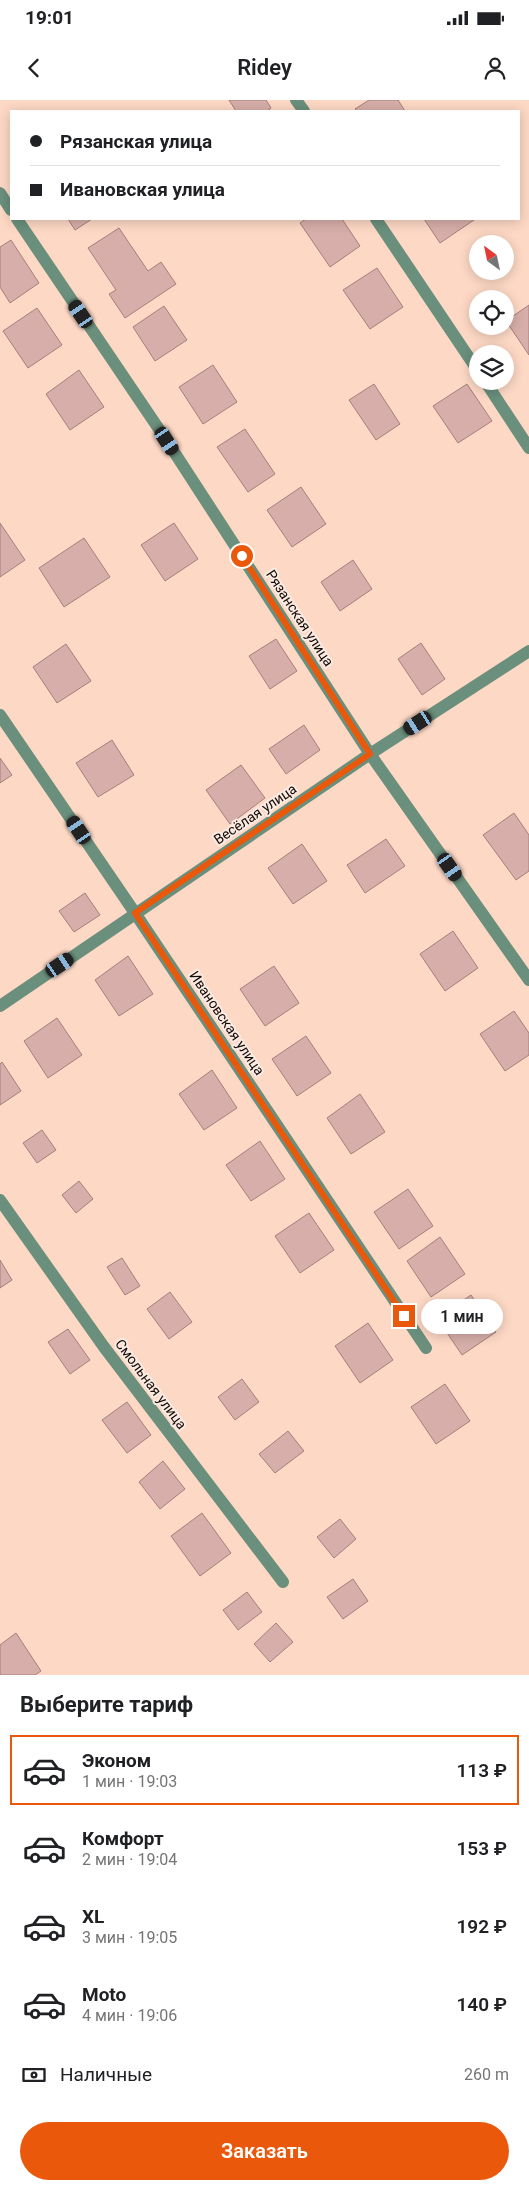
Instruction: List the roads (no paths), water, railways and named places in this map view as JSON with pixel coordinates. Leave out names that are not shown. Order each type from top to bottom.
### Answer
[{"type":"street","points":[[0,193],[10,208]]},
{"type":"street","name":"Рязанская улица","points":[[18,220],[167,441],[370,754],[529,980]]},
{"type":"street","points":[[377,220],[469,357]]},
{"type":"street","points":[[491,390],[529,448]]},
{"type":"street","name":"Весёлая улица","points":[[0,1006],[370,754],[529,651]]},
{"type":"street","name":"Ивановская улица","points":[[0,715],[426,1348]]},
{"type":"street","name":"Смольная улица","points":[[0,1200],[104,1347],[283,1582]]}]
